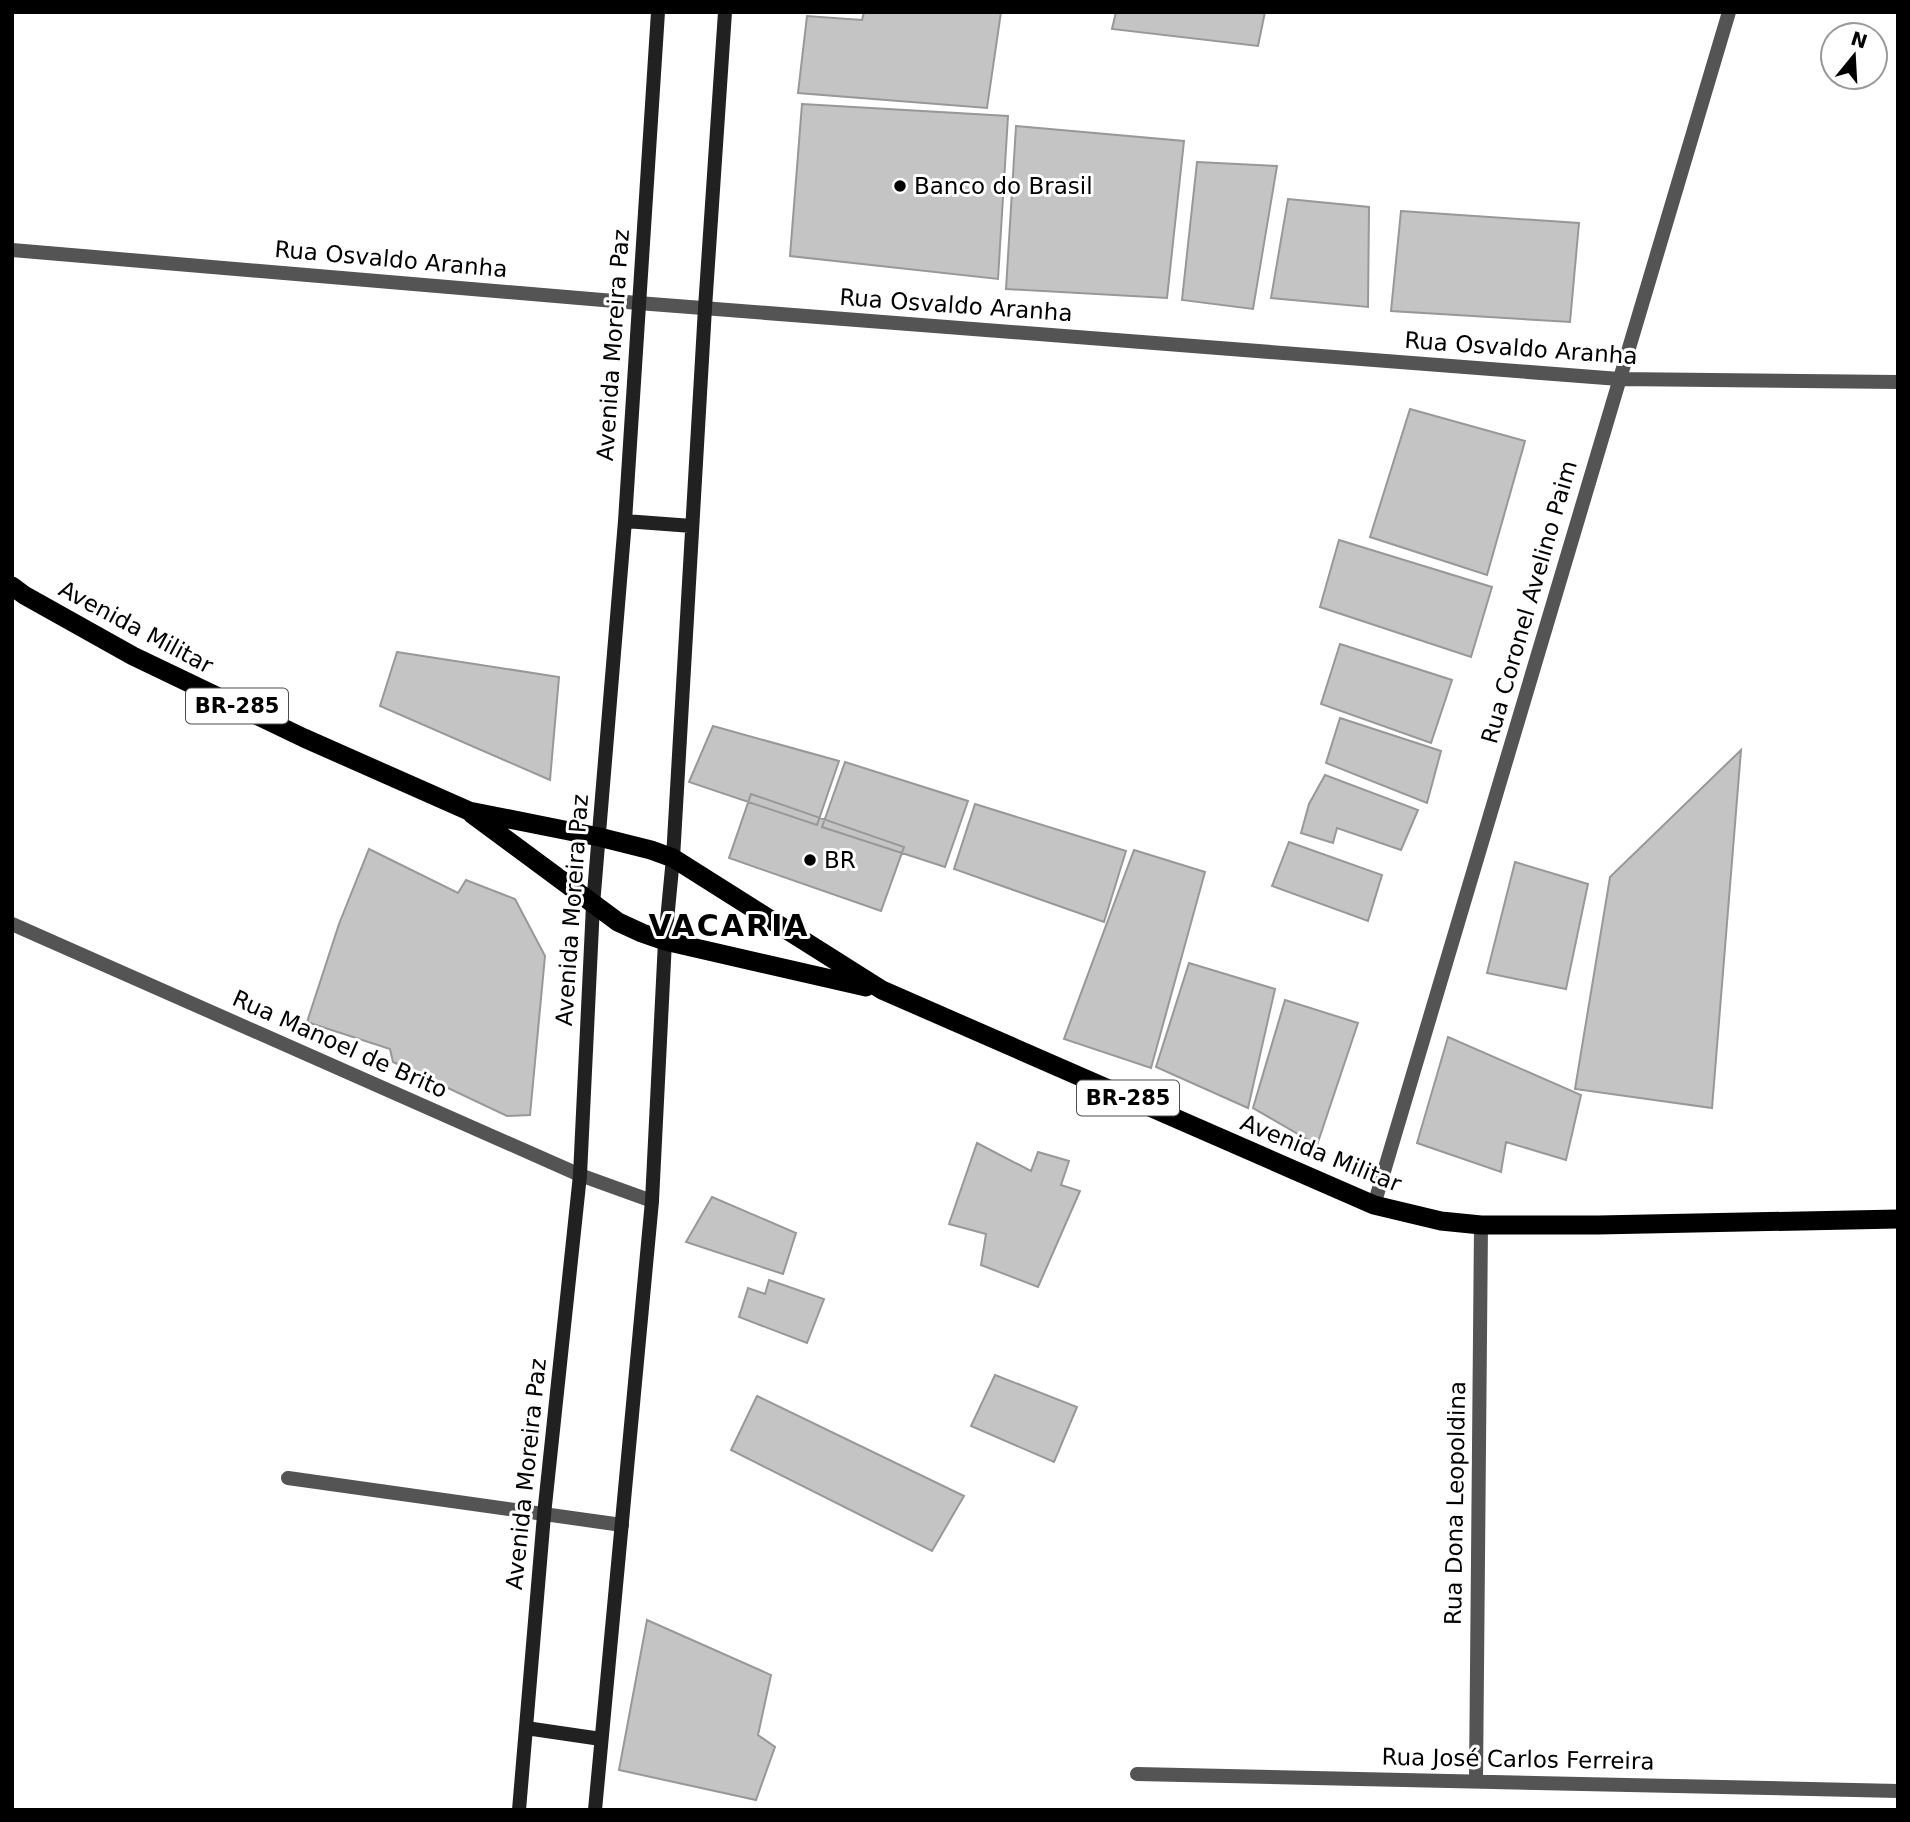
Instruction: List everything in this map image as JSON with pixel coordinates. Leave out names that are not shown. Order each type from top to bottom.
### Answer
[{"type":"highway","name":"Avenida Militar","points":[[12,586],[133,656],[304,738],[469,811],[600,837],[673,858],[882,990],[1374,1205],[1441,1221],[1481,1225],[1898,1219]]},
{"type":"highway","name":"Avenida Militar","points":[[469,811],[593,905],[618,922],[642,933],[882,990]]},
{"type":"main road","name":"Avenida Moreira Paz","points":[[519,1810],[544,1514],[580,1175],[593,905],[625,521],[658,12]]},
{"type":"main road","points":[[595,1810],[652,1201],[665,940],[673,858],[725,12]]},
{"type":"main road","points":[[625,521],[692,526]]},
{"type":"main road","points":[[526,1728],[601,1739]]},
{"type":"street","name":"Rua Coronel Avelino Paim","points":[[1374,1205],[1729,12]]},
{"type":"street","name":"Rua Osvaldo Aranha","points":[[12,250],[638,303],[1619,379],[1898,382]]},
{"type":"street","name":"Rua Manoel de Brito","points":[[12,924],[580,1175],[652,1201]]},
{"type":"street","name":"Rua Dona Leopoldina","points":[[1476,1781],[1481,1225]]},
{"type":"street","points":[[288,1478],[622,1525]]},
{"type":"street","name":"Rua José Carlos Ferreira","points":[[1137,1774],[1898,1790]]},
{"type":"building","points":[[864,12],[1001,12],[987,108],[798,93],[807,16],[862,20]]},
{"type":"building","points":[[1116,12],[1265,12],[1258,46],[1112,29]]},
{"type":"building","name":"Banco do Brasil","points":[[802,104],[1008,116],[998,279],[790,256]]},
{"type":"building","points":[[1016,126],[1184,141],[1167,298],[1006,289]]},
{"type":"building","points":[[1197,162],[1277,166],[1253,309],[1182,300]]},
{"type":"building","points":[[1288,199],[1369,207],[1368,307],[1271,298]]},
{"type":"building","points":[[1401,211],[1579,223],[1570,322],[1391,311]]},
{"type":"building","points":[[1410,409],[1525,441],[1487,575],[1370,537]]},
{"type":"building","points":[[1339,540],[1492,587],[1471,657],[1320,607]]},
{"type":"building","points":[[1340,644],[1452,680],[1431,743],[1321,704]]},
{"type":"building","points":[[397,652],[559,677],[550,780],[380,706]]},
{"type":"building","points":[[1340,718],[1441,751],[1427,803],[1326,763]]},
{"type":"building","points":[[713,726],[839,761],[817,825],[689,782]]},
{"type":"building","points":[[1741,750],[1712,1108],[1575,1089],[1610,877]]},
{"type":"building","points":[[845,762],[968,801],[945,867],[822,827]]},
{"type":"building","points":[[1325,775],[1418,810],[1401,850],[1337,828],[1333,843],[1301,833],[1309,804]]},
{"type":"building","points":[[751,794],[904,847],[881,911],[729,858]]},
{"type":"building","points":[[975,804],[1126,851],[1104,922],[954,869]]},
{"type":"building","points":[[1289,842],[1382,875],[1368,921],[1272,886]]},
{"type":"building","points":[[369,849],[458,893],[466,880],[515,899],[545,956],[530,1115],[507,1116],[393,1062],[390,1049],[307,1022],[339,924]]},
{"type":"building","points":[[1134,850],[1205,872],[1151,1068],[1064,1039]]},
{"type":"building","points":[[1515,862],[1588,884],[1566,989],[1487,973]]},
{"type":"building","points":[[1189,963],[1275,989],[1248,1108],[1156,1067]]},
{"type":"building","points":[[1285,1000],[1358,1023],[1317,1145],[1253,1108]]},
{"type":"building","points":[[1448,1037],[1581,1095],[1566,1160],[1506,1142],[1501,1172],[1417,1143]]},
{"type":"building","points":[[977,1143],[1031,1171],[1038,1152],[1069,1161],[1061,1185],[1080,1191],[1038,1287],[981,1265],[986,1234],[949,1224]]},
{"type":"building","points":[[712,1197],[796,1233],[783,1274],[686,1242]]},
{"type":"building","points":[[769,1280],[824,1299],[807,1343],[739,1317],[748,1288],[765,1294]]},
{"type":"building","points":[[995,1375],[1077,1407],[1054,1462],[971,1426]]},
{"type":"building","points":[[757,1396],[964,1496],[932,1551],[731,1450]]},
{"type":"building","points":[[647,1620],[771,1675],[758,1735],[775,1747],[756,1800],[619,1770]]},
{"type":"place","name":"Banco do Brasil","points":[[900,186]]},
{"type":"place","name":"BR","points":[[810,860]]},
{"type":"district","name":"VACARIA","points":[[729,925]]}]
